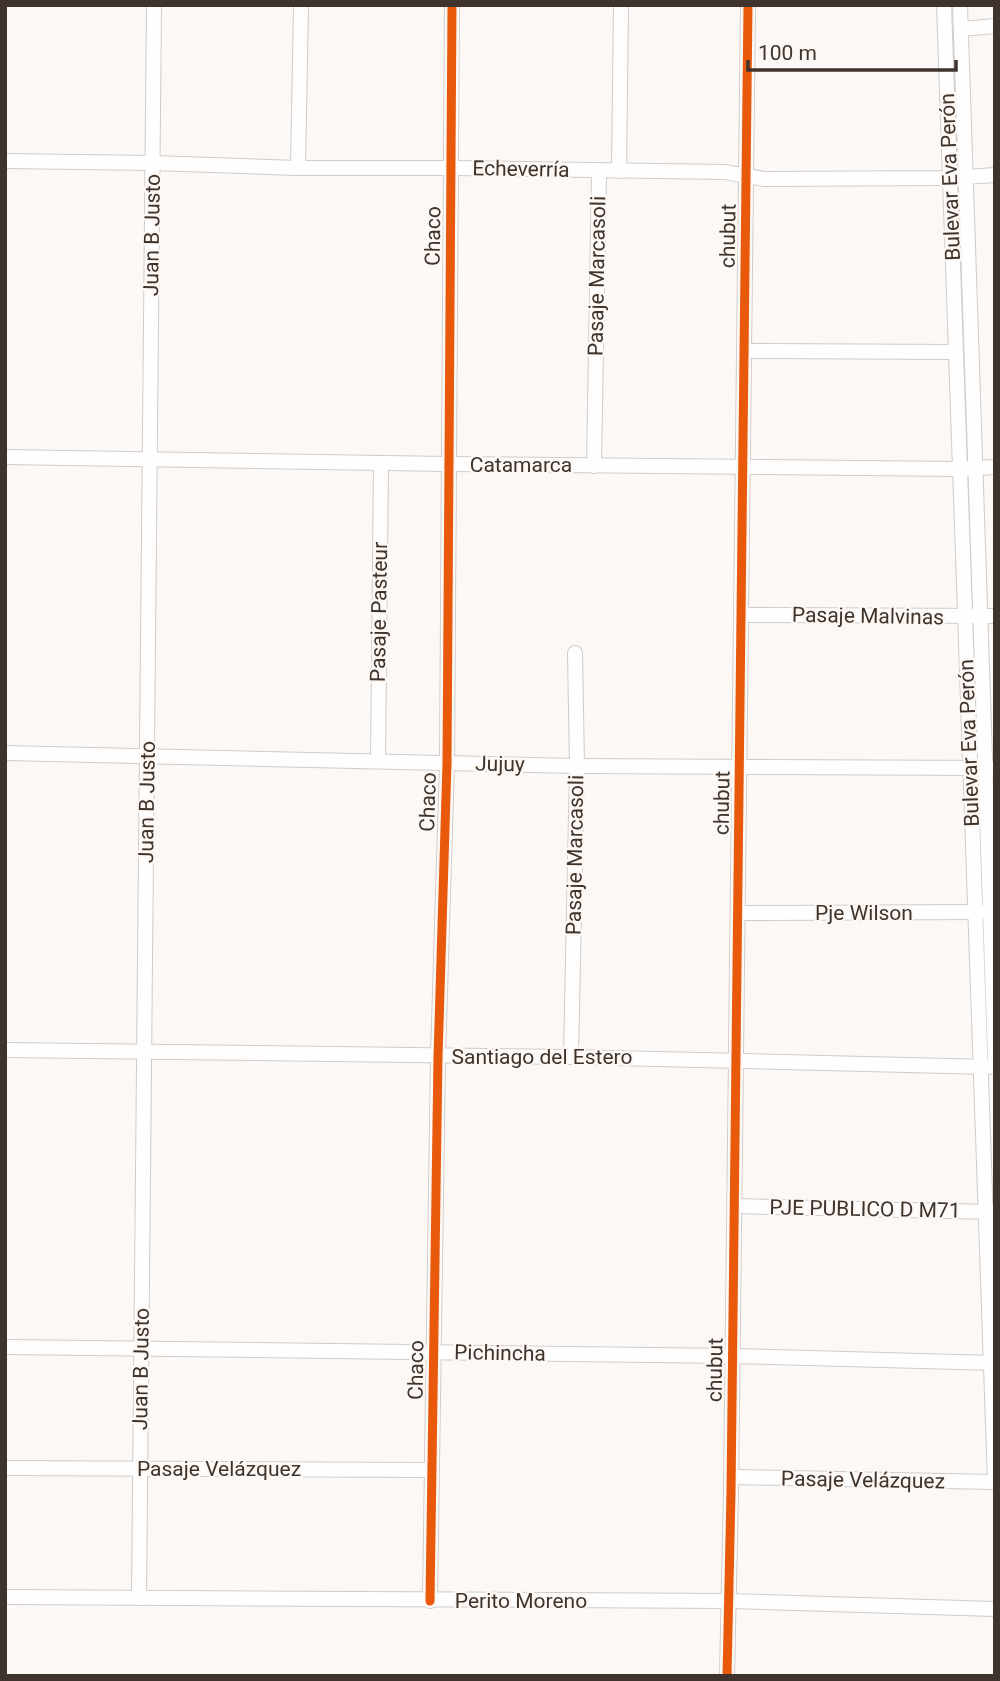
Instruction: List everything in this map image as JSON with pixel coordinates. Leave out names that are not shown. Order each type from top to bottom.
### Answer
[{"type":"street","name":"Juan B Justo","points":[[139,1598],[154,5]]},
{"type":"street","points":[[298,168],[301,5]]},
{"type":"street","name":"Chaco","points":[[430,1601],[438,1057],[447,763],[452,5]]},
{"type":"street","name":"Pasaje Marcasoli","points":[[619,171],[621,5]]},
{"type":"street","name":"chubut","points":[[727,1676],[748,5]]},
{"type":"street","name":"Bulevar Eva Perón","points":[[944,5],[956,352],[980,616],[982,912],[988,1067],[995,1482]]},
{"type":"street","name":"Bulevar Eva Perón","points":[[960,5],[966,178],[967,469]]},
{"type":"street","points":[[961,29],[995,26]]},
{"type":"street","name":"Echeverría","points":[[5,161],[298,168],[725,172],[746,177],[966,178],[995,175]]},
{"type":"street","name":"Pasaje Marcasoli","points":[[594,466],[599,171]]},
{"type":"street","points":[[745,351],[956,352]]},
{"type":"street","name":"Catamarca","points":[[5,457],[594,466],[995,467]]},
{"type":"street","name":"Pasaje Pasteur","points":[[378,761],[381,463]]},
{"type":"street","name":"Pasaje Malvinas","points":[[741,615],[980,616]]},
{"type":"street","name":"Pasaje Marcasoli","points":[[571,1057],[577,766],[575,653]]},
{"type":"street","name":"Jujuy","points":[[5,752],[577,766],[983,768]]},
{"type":"street","name":"Bulevar Eva Perón","points":[[982,912],[993,943],[995,1059]]},
{"type":"street","name":"Pje Wilson","points":[[738,913],[982,912]]},
{"type":"street","name":"Santiago del Estero","points":[[5,1050],[571,1057],[988,1067]]},
{"type":"street","name":"PJE PUBLICO D M71","points":[[734,1206],[990,1212]]},
{"type":"street","name":"Pichincha","points":[[5,1346],[993,1362]]},
{"type":"street","name":"Pasaje Velázquez","points":[[5,1468],[432,1470]]},
{"type":"street","name":"Pasaje Velázquez","points":[[731,1477],[995,1482]]},
{"type":"street","name":"Perito Moreno","points":[[5,1597],[728,1601],[995,1609]]},
{"type":"cycle path","points":[[430,1601],[438,1057],[447,763],[452,5]]},
{"type":"cycle path","points":[[727,1676],[748,5]]}]
